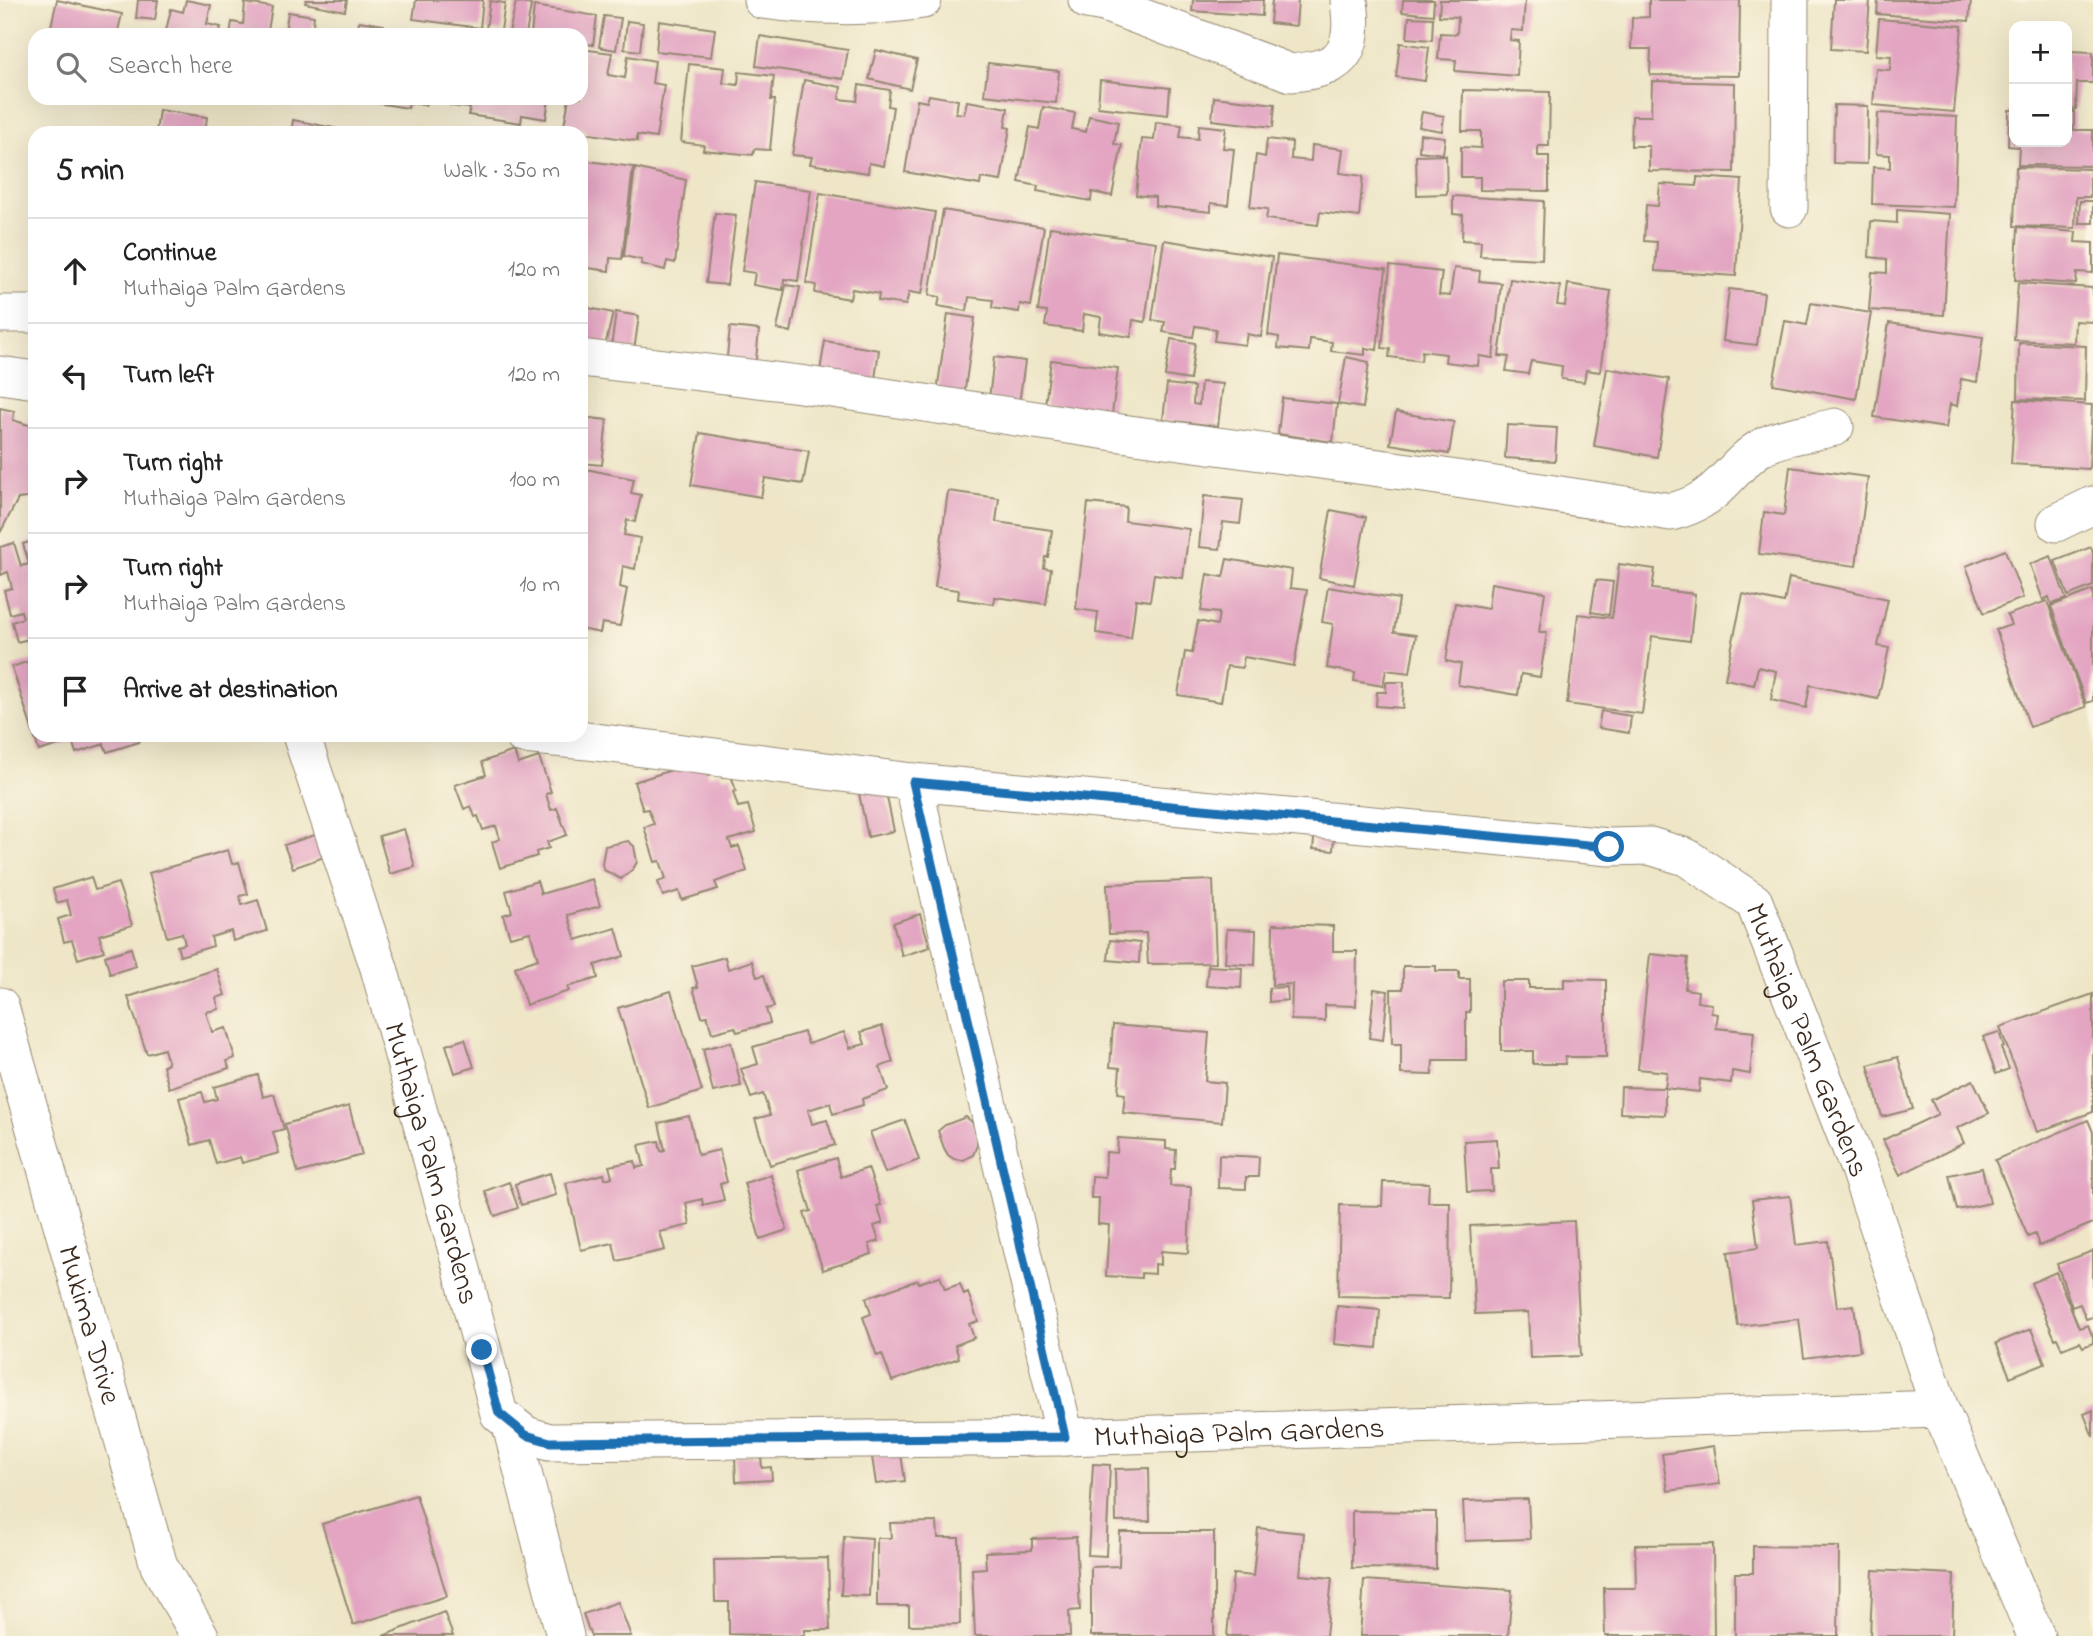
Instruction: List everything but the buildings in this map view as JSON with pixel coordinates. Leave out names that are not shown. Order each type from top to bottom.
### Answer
[{"type":"street","points":[[762,0],[795,5],[908,1]]},
{"type":"street","points":[[1087,0],[1104,3],[1292,73],[1332,65],[1343,51],[1350,35],[1349,0]]},
{"type":"street","points":[[1789,208],[1790,0]]},
{"type":"street","points":[[0,314],[28,314]]},
{"type":"street","points":[[588,359],[800,384],[1671,512],[1704,499],[1762,447],[1835,427]]},
{"type":"street","points":[[0,375],[28,379]]},
{"type":"street","points":[[2056,523],[2093,505]]},
{"type":"street","name":"Muthaiga Palm Gardens","points":[[588,741],[913,782],[1609,847],[1650,846],[1686,857],[1754,902],[1859,1169],[1940,1409],[2036,1636]]},
{"type":"street","name":"Muthaiga Palm Gardens","points":[[303,742],[379,968],[455,1241],[499,1413],[526,1435],[550,1442],[1065,1437],[1940,1409]]},
{"type":"street","points":[[913,782],[1065,1437]]},
{"type":"street","name":"Mukima Drive","points":[[0,1006],[159,1566],[200,1636]]},
{"type":"street","points":[[510,1422],[565,1636]]},
{"type":"route","points":[[482,1350],[499,1413],[526,1435],[550,1442],[1065,1437],[913,782],[1609,847]]}]
